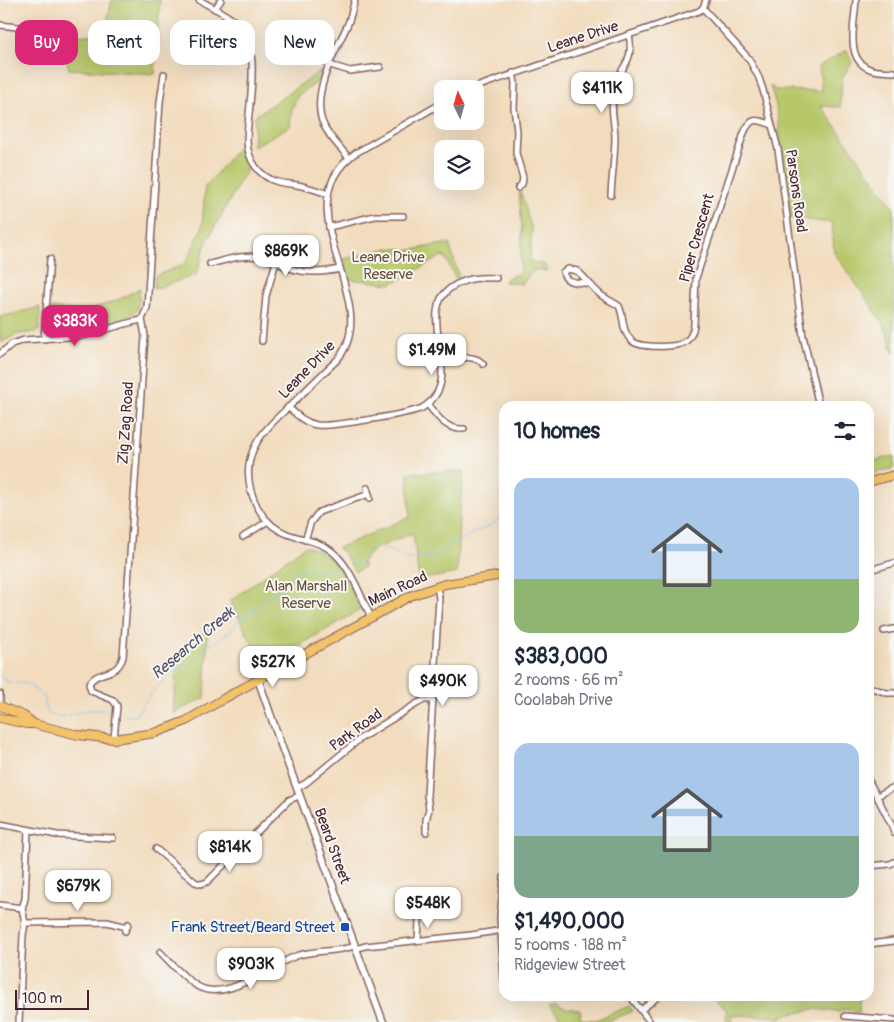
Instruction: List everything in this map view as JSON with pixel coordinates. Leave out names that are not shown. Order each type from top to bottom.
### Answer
[{"type":"main road","points":[[874,481],[894,475]]},
{"type":"main road","name":"Main Road","points":[[0,718],[78,735],[114,739],[146,735],[171,728],[410,596],[438,586],[499,576]]},
{"type":"main road","name":"Main Road","points":[[0,706],[34,724]]},
{"type":"street","points":[[200,0],[228,16],[241,27],[251,48],[252,68],[246,142],[253,164],[274,181],[300,185],[328,194]]},
{"type":"street","points":[[215,9],[221,0]]},
{"type":"street","points":[[334,55],[355,0]]},
{"type":"street","points":[[703,8],[706,0]]},
{"type":"street","points":[[856,0],[853,45],[857,58],[864,66],[871,70],[894,72]]},
{"type":"street","name":"Leane Drive","points":[[484,84],[699,11],[703,8]]},
{"type":"street","name":"Parsons Road","points":[[703,8],[745,54],[753,65],[763,90],[770,115],[770,124],[778,149],[804,342],[818,401]]},
{"type":"street","points":[[0,25],[15,27]]},
{"type":"street","points":[[611,195],[615,135],[612,97],[615,86],[630,55],[629,35]]},
{"type":"street","points":[[349,158],[328,133],[320,112],[320,93],[330,65],[350,71],[380,67]]},
{"type":"street","points":[[513,73],[515,80],[514,108],[517,131],[516,153],[523,178],[522,184],[518,188]]},
{"type":"street","name":"Zig Zag Road","points":[[114,739],[117,706],[113,700],[91,691],[88,684],[92,679],[116,669],[123,657],[145,336],[142,320],[148,304],[160,102],[164,74]]},
{"type":"street","name":"Leane Drive","points":[[370,617],[339,557],[323,545],[286,534],[268,521],[259,510],[252,495],[248,479],[249,462],[253,448],[262,433],[339,358],[349,341],[351,319],[329,227],[327,209],[328,194],[336,174],[349,158],[434,108]]},
{"type":"street","name":"Piper Crescent","points":[[589,284],[602,296],[619,306],[624,332],[633,342],[644,346],[679,344],[687,341],[694,325],[696,278],[742,138],[751,122],[759,120],[770,124]]},
{"type":"street","points":[[523,178],[529,180]]},
{"type":"street","points":[[329,227],[378,215],[403,216]]},
{"type":"street","points":[[210,264],[246,256],[260,257],[297,271],[324,272],[340,269]]},
{"type":"street","points":[[44,339],[50,259]]},
{"type":"street","points":[[262,341],[266,291],[276,262]]},
{"type":"street","points":[[568,269],[577,271],[589,284],[570,282],[563,272],[568,269]]},
{"type":"street","points":[[288,407],[305,421],[323,425],[408,412],[428,405],[436,395],[442,377],[437,313],[441,296],[450,288],[466,280],[482,277],[496,278]]},
{"type":"street","points":[[0,352],[20,341],[83,336],[142,320]]},
{"type":"street","points":[[441,360],[471,358],[479,360],[484,364]]},
{"type":"street","points":[[428,405],[446,424],[455,429],[464,429]]},
{"type":"street","points":[[305,540],[311,522],[319,512],[369,493]]},
{"type":"street","points":[[244,537],[268,521]]},
{"type":"street","points":[[874,569],[894,563]]},
{"type":"street","points":[[426,832],[426,820],[429,809],[426,795],[439,598],[438,586]]},
{"type":"street","points":[[884,631],[894,629]]},
{"type":"street","name":"Beard Street","points":[[258,679],[299,796],[383,1022]]},
{"type":"street","points":[[874,689],[894,693]]},
{"type":"street","points":[[0,694],[0,702]]},
{"type":"street","name":"Park Road","points":[[297,788],[306,783],[361,738],[418,703],[424,700],[433,700]]},
{"type":"street","points":[[877,796],[894,787]]},
{"type":"street","points":[[874,790],[894,833]]},
{"type":"street","points":[[156,849],[195,882],[201,884],[207,882],[289,800],[299,796]]},
{"type":"street","points":[[0,824],[61,836],[113,838]]},
{"type":"street","points":[[19,1022],[25,923],[22,908],[25,899],[28,830]]},
{"type":"street","points":[[874,866],[894,862]]},
{"type":"street","points":[[418,940],[420,901]]},
{"type":"street","points":[[0,905],[22,908]]},
{"type":"street","points":[[25,923],[107,922],[126,927]]},
{"type":"street","points":[[160,952],[190,981],[206,990],[213,991],[234,986],[299,955],[499,930]]},
{"type":"street","points":[[874,943],[894,941]]},
{"type":"street","points":[[634,1001],[650,1022]]},
{"type":"street","points":[[641,1010],[653,1001]]},
{"type":"street","points":[[844,1016],[894,1020]]},
{"type":"green space","points":[[112,0],[160,0],[159,20],[107,20]]},
{"type":"green space","points":[[88,35],[88,65],[156,65],[155,74],[69,69],[68,65],[78,65],[78,36]]},
{"type":"green space","points":[[847,50],[852,63],[842,78],[840,107],[821,106],[894,208],[894,353],[884,324],[834,252],[832,223],[791,218],[776,105],[770,86],[776,90],[822,91],[819,66]]},
{"type":"green space","points":[[322,70],[318,82],[298,95],[292,108],[290,126],[253,147],[255,116]]},
{"type":"green space","points":[[241,144],[243,157],[248,167],[206,243],[196,275],[154,289],[155,276],[185,264],[202,228],[205,187]]},
{"type":"green space","points":[[519,193],[521,193],[532,230],[530,261],[545,265],[548,271],[533,270],[522,284],[504,282],[505,279],[520,273],[522,229]]},
{"type":"green space","name":"Leane Drive Reserve","points":[[449,243],[459,277],[456,279],[445,257],[442,256],[391,284],[349,279],[344,259],[389,248],[411,250]]},
{"type":"green space","points":[[140,288],[137,309],[130,316],[83,329],[52,332],[50,330],[52,308],[83,312],[118,300]]},
{"type":"green space","points":[[40,307],[39,330],[18,334],[0,343],[0,317]]},
{"type":"green space","points":[[894,456],[894,468],[874,474],[874,461]]},
{"type":"green space","name":"Alan Marshall Reserve","points":[[464,471],[459,517],[457,573],[419,580],[413,533],[374,549],[362,562],[364,567],[355,572],[338,548],[410,517],[408,473]]},
{"type":"green space","name":"Alan Marshall Reserve","points":[[305,546],[317,550],[334,562],[345,579],[360,610],[264,666],[230,601]]},
{"type":"green space","points":[[208,628],[205,698],[173,713],[177,664],[171,665],[179,653]]},
{"type":"green space","points":[[717,1001],[859,1001],[858,1013],[846,1009],[838,1012],[815,1009],[781,1016],[781,1022],[776,1022],[776,1017],[732,1014],[731,1022],[726,1022],[727,1010]]},
{"type":"green space","points":[[555,1003],[565,1008],[581,1010],[580,1019],[596,1020],[629,1006],[633,1011],[606,1022],[557,1022],[562,1019],[549,1005]]},
{"type":"waterway","name":"Research Creek","points":[[354,565],[372,550],[380,547],[409,559],[433,557],[441,553],[446,546],[494,524],[499,519]]},
{"type":"waterway","name":"Research Creek","points":[[122,715],[133,716],[137,714],[146,700],[166,677],[198,657],[206,648],[231,631],[239,620],[272,595],[295,572],[302,569],[320,571],[336,569]]},
{"type":"waterway","name":"Research Creek","points":[[0,676],[9,682],[27,684],[44,696],[47,712],[51,715],[67,716],[92,710],[100,710],[112,714]]},
{"type":"place","name":"Frank Street/Beard Street","points":[[345,927]]}]
